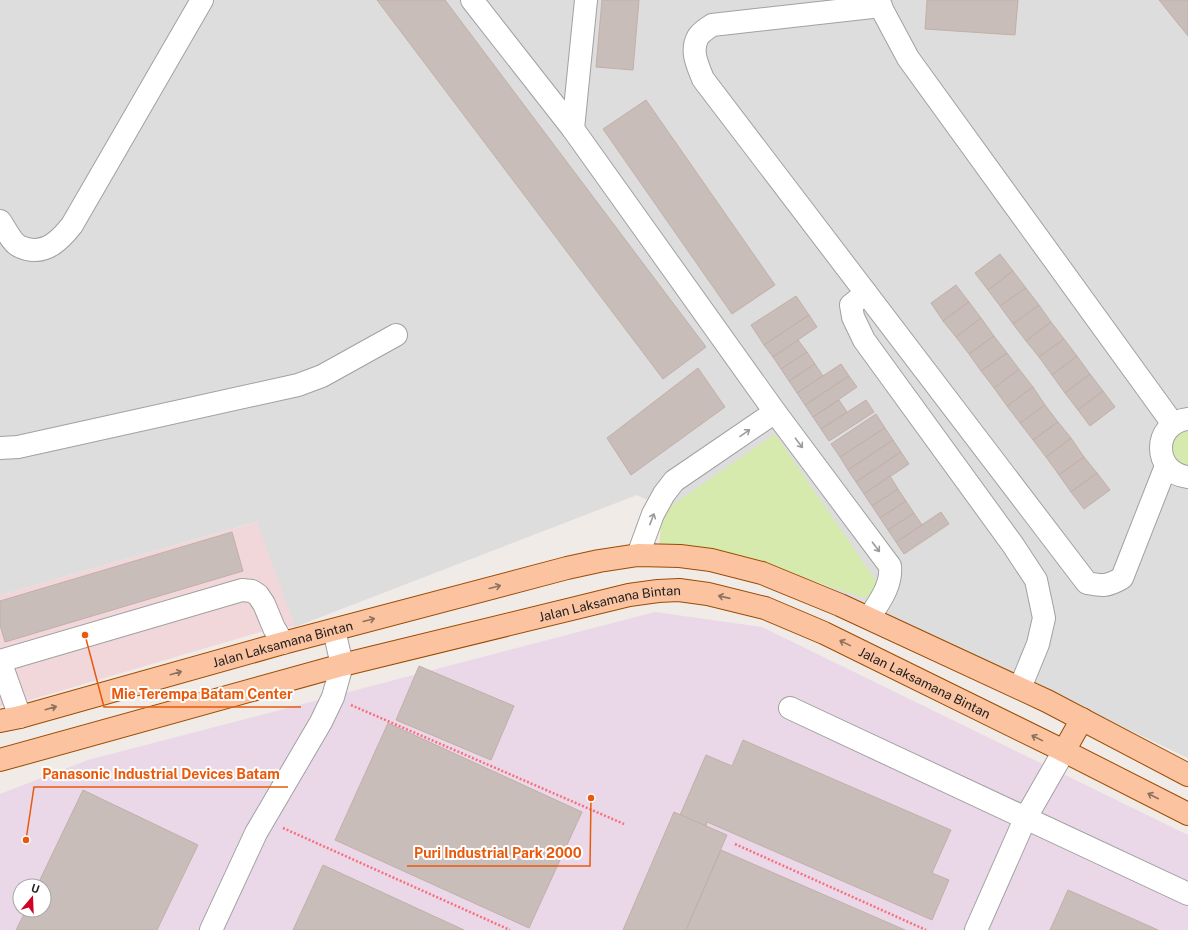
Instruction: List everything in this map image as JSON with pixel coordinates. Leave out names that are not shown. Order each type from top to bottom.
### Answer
[{"type":"main road","name":"Jalan Laksamana Bintan","points":[[10,719],[283,642],[334,630],[567,568],[638,555],[680,556],[730,564],[762,573],[869,618],[1020,688],[1188,775]]},
{"type":"main road","name":"Jalan Laksamana Bintan","points":[[0,760],[342,665],[629,596],[658,591],[679,590],[714,595],[765,608],[818,630],[1188,814]]},
{"type":"main road","points":[[1064,751],[1082,719]]},
{"type":"street","points":[[0,221],[16,244],[24,248],[33,250],[42,249],[54,244],[64,236],[72,225],[202,0]]},
{"type":"street","points":[[472,0],[572,129],[775,412],[890,566],[890,578],[887,587],[869,618]]},
{"type":"street","points":[[572,129],[586,0]]},
{"type":"street","points":[[1166,466],[1122,578],[1112,584],[1103,586],[1087,583],[703,79],[695,60],[695,49],[698,36],[712,24],[879,3],[908,58],[1180,422],[1166,431],[1160,448],[1166,466],[1181,477],[1188,477]]},
{"type":"street","points":[[866,293],[851,305],[853,317],[864,340],[1013,545],[1036,580],[1044,618],[1038,644],[1020,688]]},
{"type":"street","points":[[0,448],[18,447],[298,385],[322,376],[396,335]]},
{"type":"street","points":[[638,555],[653,514],[664,494],[674,481],[775,412]]},
{"type":"street","points":[[10,719],[0,661],[242,590],[252,591],[258,595],[264,604],[274,628],[283,642]]},
{"type":"street","points":[[211,930],[256,833],[321,722],[332,697],[342,665],[334,630]]},
{"type":"street","points":[[790,708],[1188,894]]},
{"type":"street","points":[[976,930],[1025,818],[1064,751]]},
{"type":"path","points":[[332,697],[624,824]]},
{"type":"path","points":[[264,820],[510,930]]},
{"type":"path","points":[[735,844],[926,930]]},
{"type":"shaded area","points":[[0,0],[1188,0],[1188,758],[637,495],[295,627],[256,522],[0,595]]},
{"type":"shaded area","points":[[257,522],[295,627],[274,628],[16,704],[0,706],[0,595]]},
{"type":"shaded area","points":[[655,612],[762,627],[1188,835],[1188,930],[0,930],[0,794],[88,760]]},
{"type":"green space","points":[[1188,430],[1188,468],[1177,461],[1172,449],[1176,437]]},
{"type":"green space","points":[[775,434],[879,585],[868,599],[762,564],[659,548],[662,512]]},
{"type":"building","points":[[377,0],[445,0],[706,347],[663,379]]},
{"type":"building","points":[[602,0],[639,0],[633,70],[596,67]]},
{"type":"building","points":[[927,0],[1018,0],[1015,35],[925,29]]},
{"type":"building","points":[[1159,0],[1188,0],[1188,36]]},
{"type":"building","points":[[646,100],[775,285],[732,314],[603,129]]},
{"type":"building","points":[[1000,254],[1013,271],[988,290],[975,273]]},
{"type":"building","points":[[1013,271],[1026,288],[1000,306],[988,290]]},
{"type":"building","points":[[956,285],[969,302],[943,321],[931,303]]},
{"type":"building","points":[[1026,288],[1039,305],[1013,324],[1000,306]]},
{"type":"building","points":[[796,296],[809,315],[764,345],[751,325]]},
{"type":"building","points":[[969,302],[981,318],[956,337],[943,321]]},
{"type":"building","points":[[1039,305],[1051,322],[1026,341],[1013,324]]},
{"type":"building","points":[[809,315],[817,327],[773,357],[764,345]]},
{"type":"building","points":[[981,318],[994,336],[969,354],[956,337]]},
{"type":"building","points":[[1051,322],[1064,339],[1039,357],[1026,341]]},
{"type":"building","points":[[994,336],[1007,353],[981,371],[969,354]]},
{"type":"building","points":[[1064,339],[1077,356],[1052,375],[1039,357]]},
{"type":"building","points":[[798,340],[807,352],[781,369],[773,357]]},
{"type":"building","points":[[807,352],[815,364],[789,381],[781,369]]},
{"type":"building","points":[[1007,353],[1019,369],[994,388],[981,371]]},
{"type":"building","points":[[1077,356],[1090,374],[1065,393],[1052,375]]},
{"type":"building","points":[[815,364],[823,376],[797,393],[789,381]]},
{"type":"building","points":[[841,364],[849,376],[805,405],[797,393]]},
{"type":"building","points":[[698,368],[725,407],[631,475],[607,438]]},
{"type":"building","points":[[1019,369],[1033,387],[1007,406],[994,388]]},
{"type":"building","points":[[1090,374],[1103,391],[1078,410],[1065,393]]},
{"type":"building","points":[[849,376],[857,387],[813,417],[805,405]]},
{"type":"building","points":[[1033,387],[1045,405],[1020,423],[1007,406]]},
{"type":"building","points":[[1103,391],[1115,407],[1090,426],[1078,410]]},
{"type":"building","points":[[839,400],[847,412],[821,429],[813,417]]},
{"type":"building","points":[[866,400],[874,412],[829,441],[821,429]]},
{"type":"building","points":[[1045,405],[1058,422],[1033,440],[1020,423]]},
{"type":"building","points":[[876,414],[885,428],[840,457],[831,444]]},
{"type":"building","points":[[1058,422],[1071,438],[1046,457],[1033,440]]},
{"type":"building","points":[[885,428],[893,440],[848,470],[840,457]]},
{"type":"building","points":[[1071,438],[1084,457],[1059,475],[1046,457]]},
{"type":"building","points":[[893,440],[901,452],[856,482],[848,470]]},
{"type":"building","points":[[901,452],[909,464],[864,494],[856,482]]},
{"type":"building","points":[[1084,457],[1097,473],[1071,492],[1059,475]]},
{"type":"building","points":[[1097,473],[1110,490],[1084,509],[1071,492]]},
{"type":"building","points":[[890,476],[898,489],[872,506],[864,494]]},
{"type":"building","points":[[898,489],[906,501],[880,518],[872,506]]},
{"type":"building","points":[[906,501],[914,513],[888,530],[880,518]]},
{"type":"building","points":[[941,512],[949,524],[904,554],[896,542]]},
{"type":"building","points":[[914,513],[922,525],[896,542],[888,530]]},
{"type":"building","points":[[232,532],[243,571],[5,642],[0,625],[0,601]]},
{"type":"building","points":[[419,666],[514,706],[491,760],[396,720]]},
{"type":"building","points":[[388,723],[582,812],[529,928],[335,840]]},
{"type":"building","points":[[743,740],[951,830],[932,873],[949,880],[932,920],[707,822],[706,826],[680,815],[706,755],[732,766]]},
{"type":"building","points":[[83,790],[198,845],[157,930],[16,930],[22,918],[52,918],[52,878],[41,878]]},
{"type":"building","points":[[674,812],[727,835],[686,930],[623,930]]},
{"type":"building","points":[[721,850],[905,930],[686,930]]},
{"type":"building","points":[[323,865],[464,930],[293,930]]},
{"type":"building","points":[[1068,890],[1158,930],[1050,930]]},
{"type":"place","name":"Mie Terempa Batam Center","points":[[85,635]]},
{"type":"place","name":"Puri Industrial Park 2000","points":[[591,798]]},
{"type":"place","name":"Panasonic Industrial Devices Batam","points":[[26,840]]}]
